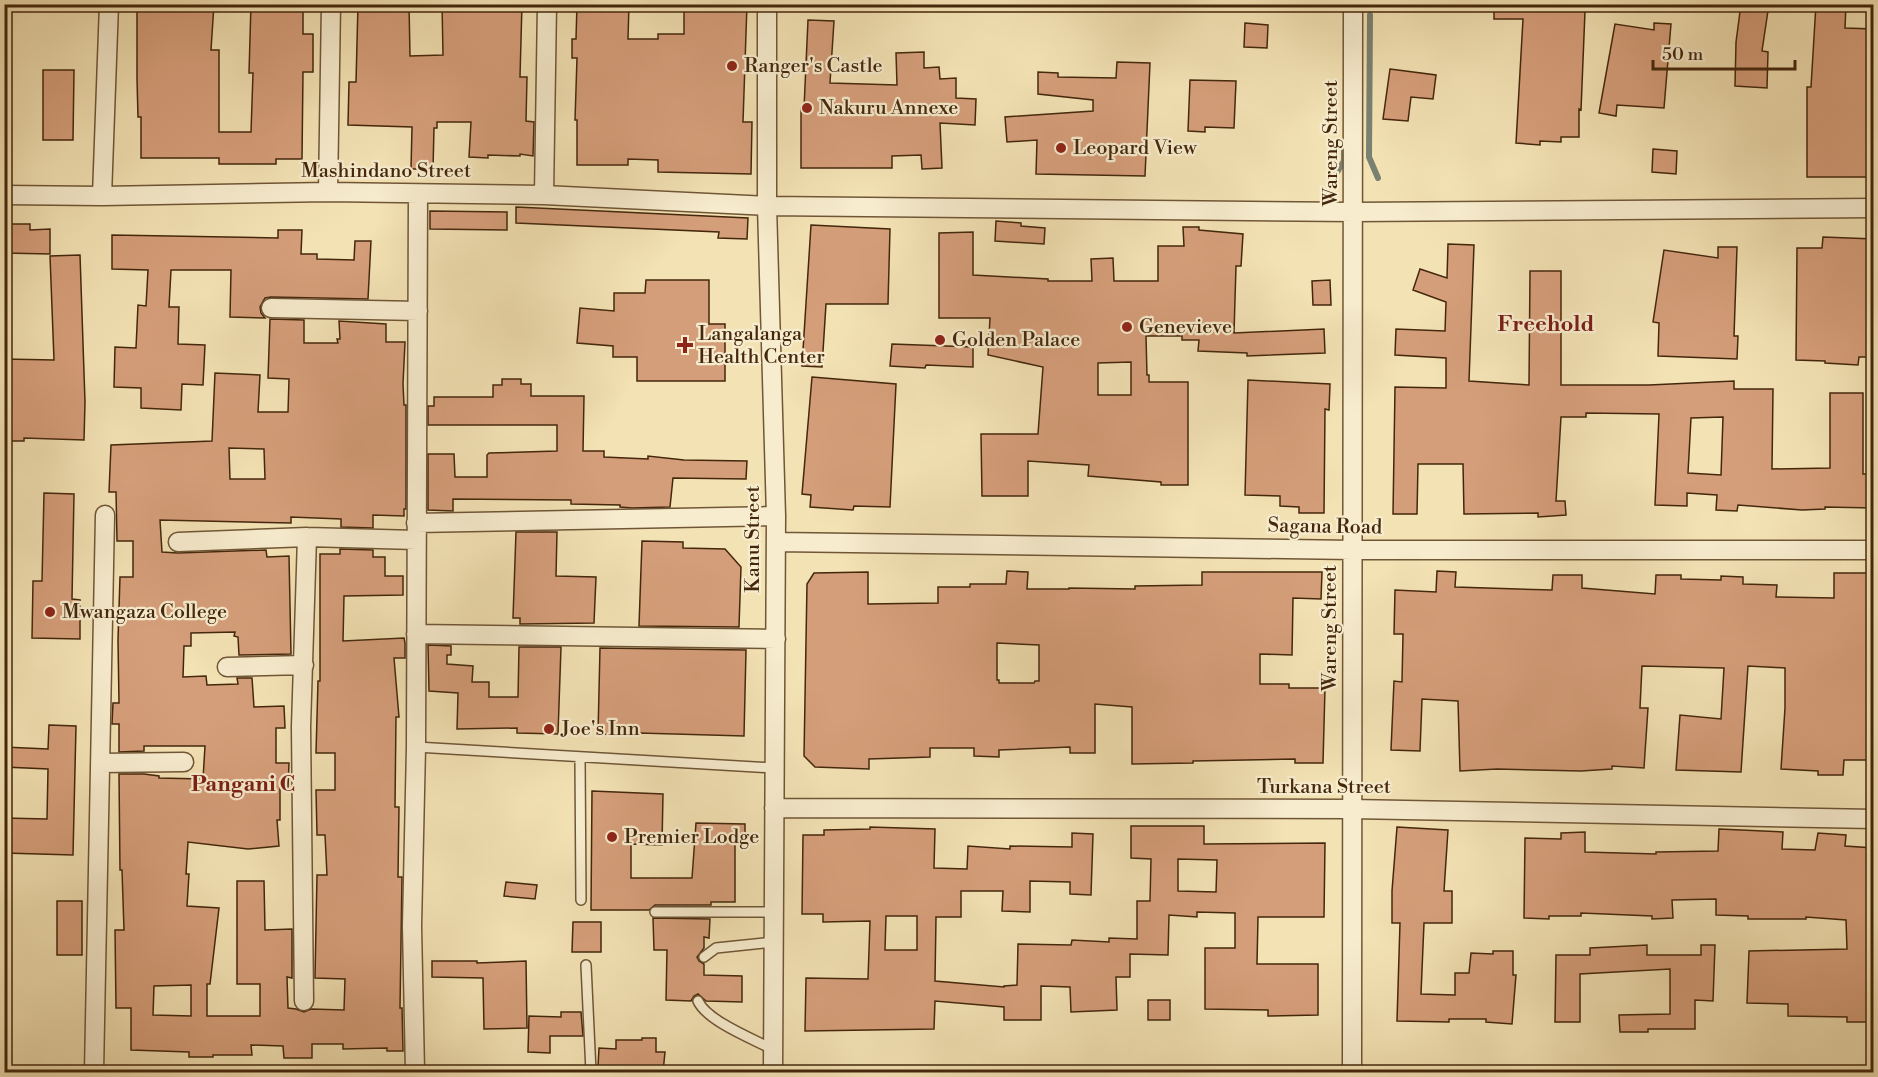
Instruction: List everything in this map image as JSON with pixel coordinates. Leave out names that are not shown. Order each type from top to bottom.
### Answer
[{"type":"street","points":[[102,196],[109,4]]},
{"type":"street","points":[[328,192],[331,4]]},
{"type":"street","points":[[544,195],[547,4]]},
{"type":"street","name":"Kanu Street","points":[[767,4],[767,206],[777,516],[773,1072]]},
{"type":"street","name":"Wareng Street","points":[[1352,1072],[1353,4]]},
{"type":"street","name":"Mashindano Street","points":[[4,195],[102,196],[328,192],[544,195],[767,206],[1354,212],[1874,208]]},
{"type":"street","points":[[415,1072],[412,926],[416,747],[418,194]]},
{"type":"street","points":[[271,308],[418,311]]},
{"type":"street","points":[[94,1072],[105,515]]},
{"type":"street","points":[[178,542],[777,516]]},
{"type":"street","points":[[304,1001],[301,727],[307,537]]},
{"type":"street","name":"Sagana Road","points":[[777,542],[1353,550],[1874,550]]},
{"type":"street","points":[[416,634],[776,639]]},
{"type":"street","points":[[227,667],[304,665]]},
{"type":"street","points":[[100,763],[184,762]]},
{"type":"street","name":"Turkana Street","points":[[774,808],[1351,809],[1874,819]]},
{"type":"lane","points":[[416,747],[774,768]]},
{"type":"lane","points":[[580,757],[581,900]]},
{"type":"lane","points":[[655,912],[773,912]]},
{"type":"lane","points":[[704,957],[716,948],[773,942]]},
{"type":"lane","points":[[586,965],[591,1072]]},
{"type":"lane","points":[[698,1001],[701,1008],[717,1020],[772,1049]]},
{"type":"building","points":[[137,4],[214,4],[211,50],[219,50],[219,132],[251,132],[253,73],[249,73],[251,4],[303,4],[303,34],[313,34],[313,72],[303,72],[302,159],[276,159],[276,164],[219,164],[219,158],[141,158],[141,117],[138,117],[137,79]]},
{"type":"building","points":[[358,4],[409,4],[410,56],[443,55],[442,4],[522,4],[520,77],[527,77],[526,121],[534,122],[533,156],[520,154],[520,156],[488,155],[488,158],[469,157],[471,122],[437,122],[437,128],[434,128],[433,169],[411,169],[412,127],[348,125],[349,82],[356,82]]},
{"type":"building","points":[[577,4],[629,4],[628,39],[658,39],[658,34],[684,34],[684,4],[747,4],[743,122],[752,122],[751,174],[658,172],[658,160],[628,159],[628,165],[577,165],[577,120],[575,120],[577,58],[572,58],[572,39],[576,39]]},
{"type":"building","points":[[1494,4],[1568,4],[1567,11],[1585,11],[1579,137],[1561,137],[1561,142],[1540,141],[1540,145],[1516,143],[1523,19],[1494,19]]},
{"type":"building","points":[[1741,4],[1769,4],[1762,51],[1768,52],[1767,88],[1735,86],[1736,42]]},
{"type":"building","points":[[1816,4],[1846,4],[1845,28],[1874,29],[1874,177],[1807,177],[1807,87],[1811,87]]},
{"type":"building","points":[[808,20],[834,21],[830,83],[897,85],[896,53],[924,52],[924,68],[939,67],[940,79],[956,78],[956,98],[976,99],[975,125],[940,123],[942,168],[922,169],[921,155],[892,156],[892,168],[801,168],[801,108],[804,108]]},
{"type":"building","points":[[1245,23],[1268,25],[1267,48],[1244,47]]},
{"type":"building","points":[[1654,23],[1671,24],[1664,108],[1617,105],[1616,116],[1599,113],[1615,24],[1654,30]]},
{"type":"building","points":[[1117,62],[1150,63],[1145,176],[1036,174],[1037,140],[1007,142],[1005,117],[1093,111],[1093,100],[1038,94],[1038,72],[1058,73],[1058,77],[1116,78]]},
{"type":"building","points":[[1390,69],[1436,75],[1433,99],[1411,97],[1408,121],[1383,119]]},
{"type":"building","points":[[43,70],[74,70],[73,140],[43,140]]},
{"type":"building","points":[[1190,80],[1236,81],[1234,128],[1205,127],[1205,132],[1188,131]]},
{"type":"building","points":[[1653,149],[1677,151],[1676,174],[1652,172]]},
{"type":"building","points":[[516,207],[748,218],[747,239],[718,238],[719,232],[516,223]]},
{"type":"building","points":[[430,211],[507,212],[507,230],[430,229]]},
{"type":"building","points":[[996,221],[1045,228],[1044,244],[995,241]]},
{"type":"building","points":[[4,224],[30,224],[30,230],[50,229],[50,254],[4,253]]},
{"type":"building","points":[[811,225],[890,229],[888,304],[826,304],[822,367],[802,366]]},
{"type":"building","points":[[1183,227],[1199,227],[1199,230],[1243,234],[1241,266],[1236,266],[1234,333],[1324,329],[1325,353],[1247,356],[1247,353],[1198,351],[1199,340],[1182,340],[1182,336],[1146,336],[1149,382],[1188,382],[1188,485],[1161,485],[1161,482],[1088,476],[1089,465],[1028,461],[1028,496],[982,496],[981,434],[1038,434],[1043,367],[988,355],[990,318],[939,318],[939,233],[973,232],[973,275],[1048,279],[1048,281],[1092,281],[1091,259],[1113,258],[1114,281],[1158,281],[1158,246],[1184,246]],"holes":[[[1131,362],[1131,395],[1098,395],[1098,363]]]},
{"type":"building","points":[[278,230],[302,230],[301,254],[317,254],[317,259],[354,260],[355,241],[371,241],[368,299],[271,297],[265,298],[260,307],[265,318],[230,317],[231,270],[171,270],[169,307],[179,307],[178,344],[205,345],[203,385],[182,384],[181,410],[141,408],[141,388],[114,387],[115,347],[136,348],[138,305],[146,306],[148,270],[112,269],[112,235],[278,238]]},
{"type":"building","points":[[1823,237],[1874,239],[1874,357],[1859,357],[1858,365],[1796,360],[1797,248],[1822,248]]},
{"type":"building","points":[[1448,244],[1474,245],[1469,381],[1529,385],[1530,271],[1561,271],[1561,385],[1649,385],[1734,381],[1734,389],[1773,389],[1772,469],[1830,468],[1830,393],[1863,393],[1863,474],[1874,474],[1874,508],[1825,507],[1825,509],[1802,510],[1738,505],[1737,511],[1716,510],[1717,495],[1687,493],[1687,506],[1655,505],[1659,414],[1586,413],[1586,417],[1561,417],[1556,501],[1565,501],[1566,515],[1538,517],[1538,513],[1464,514],[1463,464],[1418,464],[1417,514],[1393,514],[1395,387],[1446,388],[1446,358],[1395,355],[1396,329],[1445,331],[1446,302],[1413,290],[1420,269],[1447,278]],"holes":[[[1723,417],[1721,475],[1688,473],[1691,418]]]},
{"type":"building","points":[[1718,247],[1737,247],[1734,336],[1738,336],[1737,359],[1658,356],[1659,323],[1653,322],[1664,250],[1718,258]]},
{"type":"building","points":[[80,255],[85,402],[84,440],[24,438],[24,441],[4,441],[4,359],[54,360],[50,256]]},
{"type":"building","name":"Langalanga Health Center","points":[[646,280],[709,280],[709,324],[725,324],[725,381],[637,381],[637,357],[613,357],[613,346],[577,343],[580,308],[614,311],[614,293],[645,293]]},
{"type":"building","points":[[1330,280],[1331,305],[1313,305],[1312,281]]},
{"type":"building","points":[[270,319],[304,320],[304,343],[338,343],[337,339],[340,339],[339,321],[386,324],[386,342],[405,342],[403,384],[404,405],[406,405],[406,509],[404,509],[404,516],[373,515],[373,528],[341,527],[341,519],[291,517],[291,523],[160,520],[162,552],[266,550],[267,557],[289,556],[291,654],[239,655],[238,637],[234,636],[235,632],[191,633],[191,646],[184,646],[183,677],[206,676],[207,685],[238,684],[237,678],[252,678],[254,707],[284,706],[285,728],[276,728],[276,763],[289,763],[288,787],[280,787],[280,820],[277,820],[279,846],[248,849],[188,842],[187,906],[219,908],[210,984],[207,984],[207,1016],[260,1016],[260,984],[237,984],[237,881],[264,881],[265,930],[292,929],[292,978],[287,977],[288,1008],[304,1012],[311,1009],[344,1010],[345,979],[315,978],[317,875],[327,875],[325,835],[317,835],[316,790],[335,790],[335,753],[316,753],[318,681],[320,681],[320,554],[340,554],[340,549],[373,550],[373,557],[385,557],[385,576],[403,576],[403,595],[344,596],[343,641],[404,638],[405,643],[405,658],[394,658],[399,717],[396,717],[395,807],[399,807],[398,877],[402,877],[400,1008],[402,1008],[403,1051],[387,1051],[387,1048],[343,1049],[343,1044],[312,1044],[312,1058],[284,1058],[283,1046],[251,1045],[252,1055],[213,1055],[213,1057],[189,1057],[189,1052],[131,1050],[131,1008],[116,1008],[115,930],[124,930],[122,870],[120,870],[119,774],[203,779],[205,746],[144,746],[144,751],[119,752],[119,724],[112,724],[113,703],[119,703],[120,577],[133,577],[133,541],[117,541],[116,492],[109,492],[111,445],[212,441],[215,373],[260,375],[258,412],[288,412],[289,379],[268,378]],"holes":[[[229,448],[264,449],[265,479],[230,479]],[[191,985],[191,1016],[153,1015],[154,986]]]},
{"type":"building","points":[[892,344],[973,347],[973,367],[890,366]]},
{"type":"building","points":[[812,377],[896,384],[890,507],[854,506],[853,510],[810,507],[811,495],[802,494]]},
{"type":"building","points":[[502,379],[521,379],[521,384],[531,384],[531,396],[584,396],[583,451],[604,451],[604,457],[648,459],[648,456],[684,460],[747,461],[746,479],[673,478],[670,507],[632,508],[620,507],[620,505],[571,504],[571,500],[453,499],[453,511],[428,510],[428,454],[454,454],[455,477],[487,477],[487,455],[489,453],[557,451],[557,425],[428,425],[428,406],[434,406],[434,397],[493,397],[493,385],[502,385]]},
{"type":"building","points":[[1248,380],[1330,384],[1329,410],[1325,409],[1324,513],[1299,513],[1299,507],[1280,506],[1280,496],[1245,495]]},
{"type":"building","points":[[44,493],[74,494],[72,599],[80,600],[80,639],[32,638],[33,581],[42,581]]},
{"type":"building","points":[[516,532],[557,532],[556,576],[596,577],[594,623],[520,624],[520,618],[513,618]]},
{"type":"building","points":[[642,541],[683,542],[683,548],[725,549],[741,567],[739,627],[639,626]]},
{"type":"building","points":[[1007,571],[1028,572],[1027,589],[1135,589],[1135,586],[1202,585],[1202,572],[1322,572],[1321,599],[1293,598],[1292,655],[1260,654],[1260,684],[1289,684],[1289,688],[1325,688],[1323,763],[1295,763],[1295,759],[1132,764],[1132,707],[1095,704],[1095,753],[1070,753],[1070,747],[999,750],[999,757],[974,756],[974,748],[930,748],[930,757],[869,759],[869,769],[815,767],[804,756],[807,584],[814,573],[868,572],[868,604],[938,603],[938,587],[1006,584]],"holes":[[[997,643],[1039,645],[1039,681],[999,683],[997,680]]]},
{"type":"building","points":[[1437,571],[1456,572],[1455,587],[1552,590],[1553,575],[1582,575],[1582,588],[1655,594],[1656,575],[1681,575],[1681,579],[1721,580],[1721,576],[1743,577],[1743,584],[1777,585],[1776,597],[1834,598],[1834,573],[1874,573],[1874,760],[1844,760],[1843,775],[1818,775],[1818,771],[1781,769],[1785,668],[1748,666],[1741,772],[1676,770],[1680,715],[1721,719],[1724,668],[1642,666],[1640,708],[1648,708],[1644,768],[1612,766],[1612,769],[1581,771],[1497,769],[1460,771],[1458,701],[1422,699],[1420,751],[1391,750],[1394,681],[1402,682],[1403,634],[1394,634],[1395,590],[1436,592]]},
{"type":"building","points":[[428,645],[451,646],[451,655],[447,655],[447,664],[473,666],[472,682],[489,682],[489,697],[518,697],[519,647],[561,647],[558,734],[517,733],[517,728],[457,729],[458,693],[429,691]]},
{"type":"building","points":[[600,648],[746,650],[744,736],[598,734]]},
{"type":"building","points":[[49,725],[76,726],[73,855],[4,853],[4,818],[47,819],[48,769],[4,767],[4,747],[48,749]]},
{"type":"building","points":[[592,791],[663,794],[662,845],[631,844],[631,878],[692,878],[696,823],[745,824],[745,844],[735,844],[735,902],[711,902],[711,905],[655,905],[649,910],[591,910]]},
{"type":"building","points":[[1131,826],[1204,826],[1204,844],[1325,843],[1324,917],[1258,917],[1257,964],[1318,964],[1318,1015],[1268,1016],[1268,1010],[1205,1009],[1205,948],[1235,948],[1235,913],[1197,912],[1197,917],[1169,915],[1168,955],[1130,954],[1130,977],[1116,977],[1117,1010],[1071,1012],[1070,987],[1041,986],[1041,1020],[1004,1020],[1004,1007],[935,1001],[934,1029],[805,1031],[806,978],[868,979],[870,921],[823,922],[823,914],[802,914],[803,835],[824,835],[824,830],[870,829],[870,827],[935,829],[934,868],[967,869],[968,846],[1010,849],[1010,846],[1072,847],[1072,833],[1093,834],[1091,895],[1070,894],[1070,882],[1030,881],[1030,912],[1002,911],[1003,891],[961,891],[961,917],[936,917],[935,981],[1004,987],[1017,985],[1018,944],[1071,945],[1072,940],[1109,942],[1109,938],[1137,939],[1137,901],[1150,901],[1151,859],[1131,858]],"holes":[[[1178,859],[1217,860],[1216,892],[1178,891]],[[886,916],[917,916],[917,950],[885,950]]]},
{"type":"building","points":[[1397,827],[1448,830],[1444,891],[1452,891],[1452,923],[1424,923],[1421,994],[1455,995],[1455,973],[1469,973],[1471,953],[1493,954],[1493,951],[1513,951],[1513,975],[1516,975],[1512,1024],[1486,1022],[1486,1019],[1449,1019],[1449,1022],[1397,1021],[1400,923],[1392,923],[1392,891]]},
{"type":"building","points":[[1719,829],[1783,832],[1782,849],[1815,850],[1818,833],[1846,835],[1845,846],[1874,848],[1874,870],[1870,870],[1867,908],[1874,909],[1874,1022],[1847,1022],[1847,1017],[1788,1016],[1788,1004],[1747,1003],[1749,951],[1847,949],[1846,920],[1806,917],[1806,919],[1748,919],[1748,916],[1716,915],[1716,899],[1672,900],[1673,918],[1652,919],[1652,916],[1581,913],[1581,916],[1549,916],[1549,919],[1524,918],[1525,838],[1561,839],[1561,833],[1585,832],[1585,852],[1656,854],[1656,852],[1718,851]]},
{"type":"building","points":[[506,882],[537,885],[535,899],[504,896]]},
{"type":"building","points":[[57,901],[82,901],[82,955],[57,955]]},
{"type":"building","points":[[653,918],[710,919],[709,938],[704,937],[704,948],[697,957],[704,964],[704,975],[742,976],[742,1002],[706,1001],[698,994],[691,1001],[666,1000],[667,950],[654,950]]},
{"type":"building","points":[[573,922],[601,922],[601,952],[572,952]]},
{"type":"building","points":[[1647,945],[1647,955],[1701,955],[1701,945],[1715,945],[1713,1001],[1695,1000],[1695,1029],[1648,1029],[1648,1032],[1620,1032],[1619,1015],[1670,1014],[1670,969],[1580,974],[1580,1022],[1555,1022],[1556,955],[1590,955],[1590,948]]},
{"type":"building","points":[[432,961],[477,961],[477,963],[526,961],[527,1028],[484,1029],[483,978],[432,977]]},
{"type":"building","points":[[1148,1000],[1170,1000],[1170,1020],[1148,1020]]},
{"type":"building","points":[[561,1012],[581,1012],[583,1036],[550,1036],[550,1053],[528,1052],[529,1016],[561,1017]]},
{"type":"building","points":[[642,1038],[656,1038],[656,1052],[665,1052],[663,1072],[648,1072],[648,1069],[598,1067],[599,1048],[616,1049],[616,1040],[642,1040]]},
{"type":"waterway","points":[[1370,15],[1369,157],[1378,178]]},
{"type":"waterway","points":[[1334,177],[1344,161],[1344,151]]},
{"type":"place","name":"Ranger's Castle","points":[[732,66]]},
{"type":"place","name":"Nakuru Annexe","points":[[807,108]]},
{"type":"place","name":"Leopard View","points":[[1061,148]]},
{"type":"place","name":"Genevieve","points":[[1127,327]]},
{"type":"place","name":"Golden Palace","points":[[940,340]]},
{"type":"place","name":"Langalanga Health Center","points":[[685,345]]},
{"type":"place","name":"Mwangaza College","points":[[50,612]]},
{"type":"place","name":"Joe's Inn","points":[[549,729]]},
{"type":"place","name":"Premier Lodge","points":[[612,837]]},
{"type":"district","name":"Freehold","points":[[1546,324]]},
{"type":"district","name":"Pangani C","points":[[243,784]]}]
